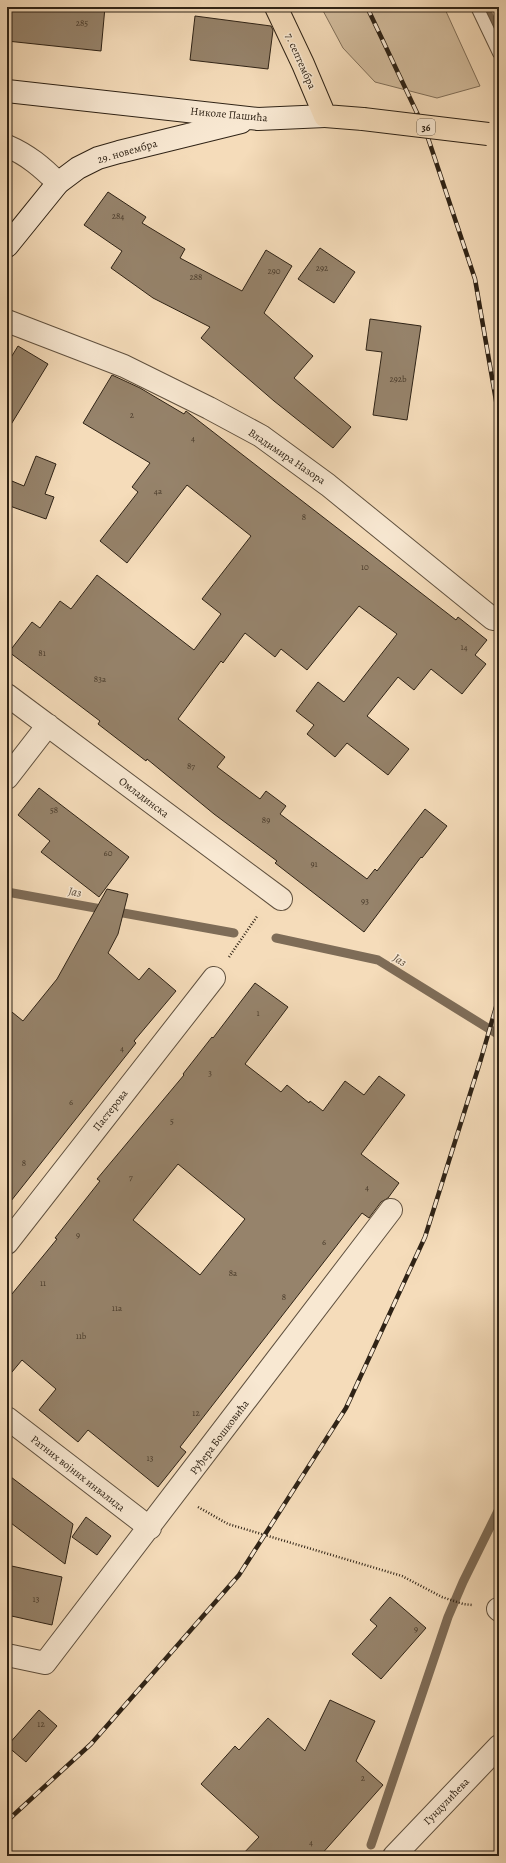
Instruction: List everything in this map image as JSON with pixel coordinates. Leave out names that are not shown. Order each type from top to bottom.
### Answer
[{"type":"main road","name":"7. септембра","points":[[276,7],[303,64],[325,116]]},
{"type":"main road","name":"Николе Пашића","points":[[325,116],[363,119],[494,135]]},
{"type":"street","name":"Николе Пашића","points":[[7,92],[258,119],[325,116]]},
{"type":"street","name":"29. новембра","points":[[7,246],[58,183],[78,168],[98,158],[148,144],[258,119]]},
{"type":"street","points":[[7,146],[24,154],[40,166],[58,183]]},
{"type":"street","name":"Владимира Назора","points":[[7,321],[124,366],[209,408],[260,436],[328,484],[493,620]]},
{"type":"street","name":"Омладинска","points":[[7,695],[277,896]]},
{"type":"street","points":[[7,778],[48,725]]},
{"type":"street","name":"Пастерова","points":[[7,1243],[214,978]]},
{"type":"street","name":"Руђера Бошковића","points":[[7,1655],[45,1663],[176,1494],[391,1210]]},
{"type":"street","name":"Ратних војних инвалида","points":[[7,1418],[150,1528]]},
{"type":"street","name":"Гундулићева","points":[[394,1856],[499,1746]]},
{"type":"lane","points":[[477,7],[499,53]]},
{"type":"path","points":[[214,978],[277,896]]},
{"type":"path","points":[[176,1494],[228,1524],[402,1576],[442,1597],[463,1604],[489,1604],[498,1610]]},
{"type":"shaded area","points":[[321,7],[444,7],[480,86],[437,98],[375,82],[343,48]]},
{"type":"building","points":[[7,7],[105,7],[101,51],[7,41]]},
{"type":"building","points":[[195,16],[271,26],[273,30],[268,69],[190,60]]},
{"type":"building","points":[[108,192],[146,217],[142,223],[185,249],[180,258],[242,291],[266,250],[292,266],[264,313],[313,356],[294,378],[351,427],[333,448],[274,401],[201,338],[210,327],[153,298],[111,268],[122,251],[84,225]]},
{"type":"building","points":[[320,248],[355,272],[334,303],[298,279]]},
{"type":"building","points":[[370,319],[421,326],[407,420],[373,415],[382,352],[366,350]]},
{"type":"building","points":[[18,346],[48,364],[7,431],[7,364]]},
{"type":"building","points":[[112,375],[140,388],[184,414],[186,411],[456,620],[458,617],[487,640],[475,655],[486,664],[462,694],[431,669],[414,690],[398,677],[367,716],[409,749],[388,775],[347,743],[335,757],[307,734],[314,725],[296,711],[318,682],[344,702],[397,634],[359,606],[307,670],[281,649],[275,657],[245,633],[223,663],[221,661],[178,719],[225,757],[217,767],[260,799],[266,791],[286,806],[280,814],[367,879],[375,869],[377,871],[425,809],[447,826],[422,858],[421,857],[364,932],[275,863],[277,861],[214,814],[147,759],[146,761],[98,724],[100,721],[9,652],[32,622],[40,628],[60,601],[71,609],[97,575],[194,650],[221,614],[202,599],[251,536],[187,485],[127,563],[100,541],[138,492],[132,487],[150,463],[83,423]]},
{"type":"building","points":[[36,456],[56,464],[45,494],[54,497],[46,519],[7,505],[7,479],[24,486]]},
{"type":"building","points":[[39,788],[129,857],[99,897],[41,852],[50,841],[18,815]]},
{"type":"building","points":[[107,889],[128,894],[118,934],[108,953],[139,980],[149,968],[176,991],[134,1041],[136,1043],[7,1206],[7,1008],[23,1021],[57,979]]},
{"type":"building","points":[[255,983],[288,1007],[245,1064],[281,1092],[287,1085],[309,1103],[310,1101],[323,1111],[345,1081],[364,1095],[379,1076],[405,1095],[361,1154],[399,1183],[388,1198],[381,1202],[369,1218],[362,1213],[180,1447],[186,1452],[158,1487],[88,1430],[78,1442],[39,1410],[56,1389],[22,1360],[7,1378],[7,1300],[57,1239],[55,1238],[100,1181],[97,1179],[184,1075],[183,1074],[212,1037],[213,1038]],"holes":[[[178,1164],[245,1219],[200,1275],[133,1220]]]},
{"type":"building","points":[[7,1474],[73,1524],[65,1564],[7,1520]]},
{"type":"building","points":[[86,1517],[111,1536],[97,1555],[72,1537]]},
{"type":"building","points":[[7,1565],[62,1577],[52,1625],[7,1615]]},
{"type":"building","points":[[390,1597],[426,1628],[381,1679],[352,1654],[377,1626],[370,1620]]},
{"type":"building","points":[[330,1700],[375,1721],[356,1761],[383,1785],[320,1856],[241,1856],[259,1837],[201,1784],[235,1746],[239,1750],[268,1718],[305,1751]]},
{"type":"building","points":[[39,1710],[57,1726],[26,1762],[7,1746]]},
{"type":"waterway","points":[[485,7],[499,38]]},
{"type":"waterway","name":"Јаз","points":[[7,892],[234,933]]},
{"type":"waterway","name":"Јаз","points":[[276,938],[378,960],[499,1035]]},
{"type":"waterway","points":[[371,1845],[448,1617],[463,1582],[499,1509]]},
{"type":"railway","points":[[367,7],[426,132],[475,279],[499,418]]},
{"type":"railway","points":[[7,1821],[91,1744],[239,1575],[346,1408],[425,1237],[481,1059],[498,1000],[499,989]]}]
